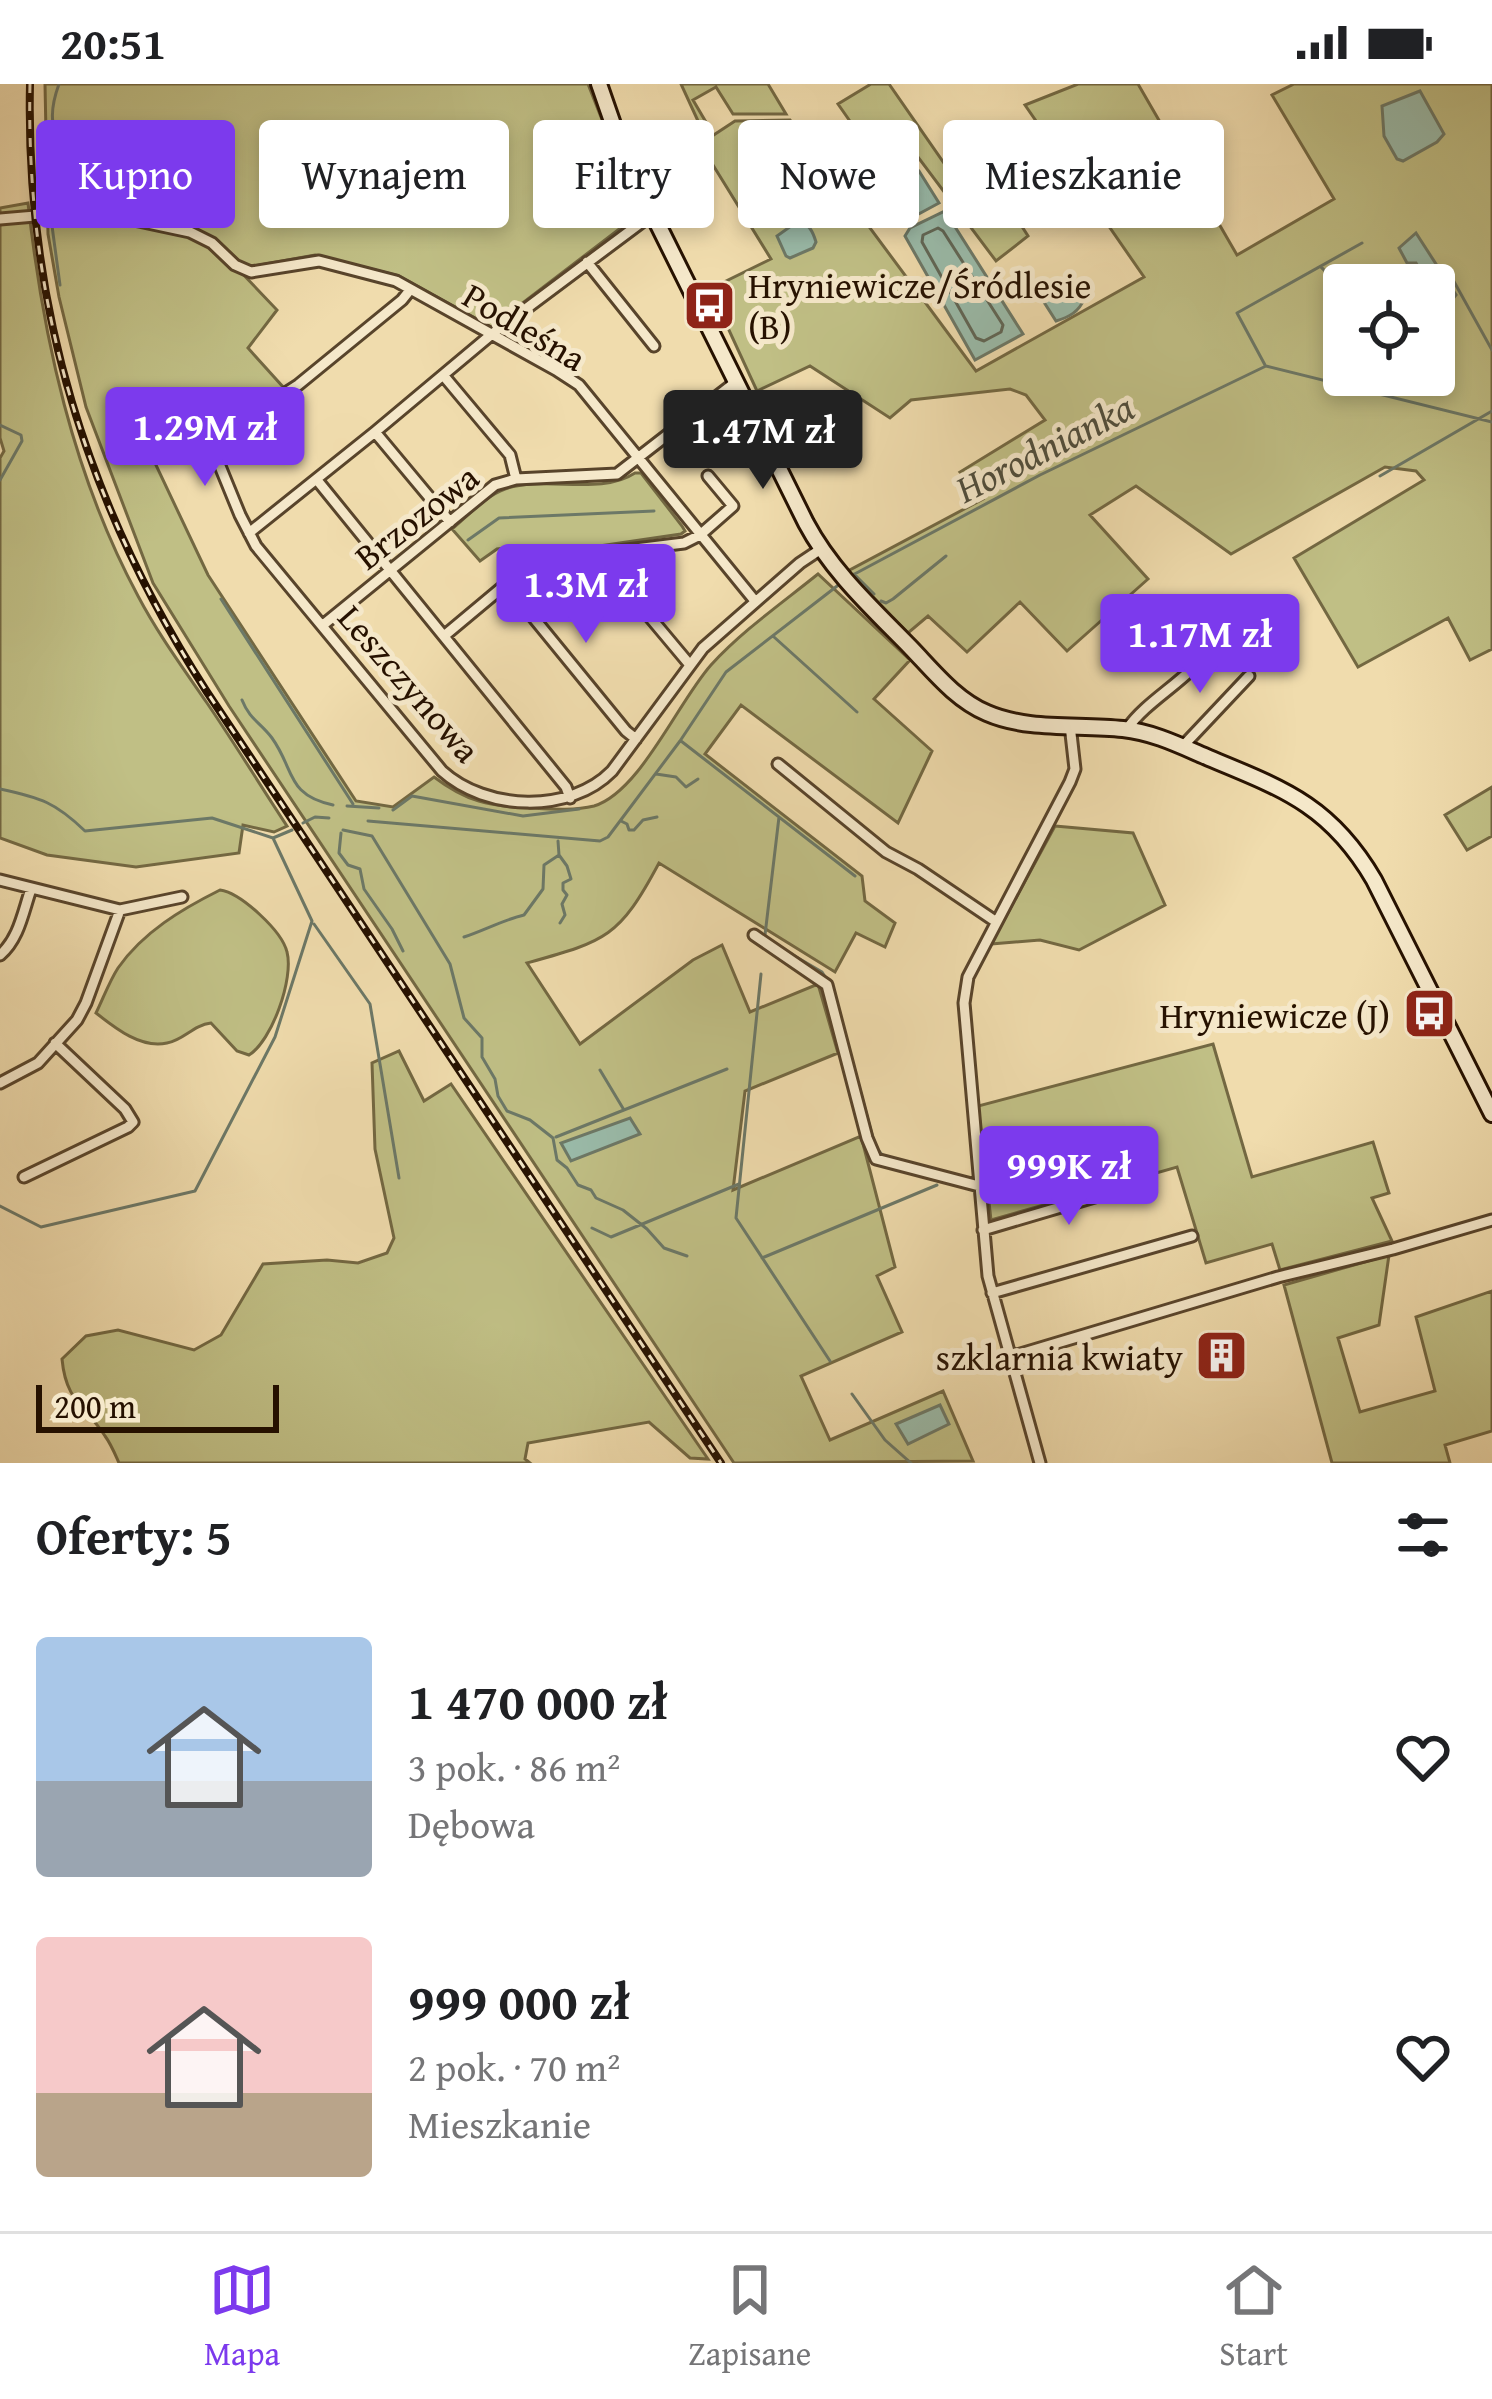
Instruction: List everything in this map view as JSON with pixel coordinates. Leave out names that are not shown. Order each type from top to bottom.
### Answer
[{"type":"street","points":[[604,85],[614,120]]},
{"type":"street","name":"Podleśna","points":[[0,219],[101,213],[190,232],[251,272],[319,261],[396,281],[579,385],[755,601]]},
{"type":"street","points":[[249,532],[492,334],[633,228]]},
{"type":"street","points":[[661,228],[821,549],[853,589],[958,695],[990,715],[1013,722],[1127,729],[1183,746],[1285,790],[1320,813],[1350,844],[1374,880],[1492,1114]]},
{"type":"street","points":[[586,262],[654,346]]},
{"type":"street","points":[[159,445],[284,394],[410,290]]},
{"type":"street","points":[[443,375],[510,455],[515,479]]},
{"type":"street","name":"Brzozowa","points":[[323,625],[495,485],[515,479],[610,476],[622,471],[736,381]]},
{"type":"street","name":"Leszczynowa","points":[[204,427],[256,546],[448,777],[499,798],[537,802],[570,798]]},
{"type":"street","points":[[375,432],[450,522]]},
{"type":"street","points":[[444,636],[529,566],[684,543],[700,535],[733,506],[708,476]]},
{"type":"street","points":[[317,480],[566,787],[570,798],[600,783],[703,648],[821,549]]},
{"type":"street","points":[[604,554],[608,567],[690,665]]},
{"type":"street","points":[[506,584],[636,739]]},
{"type":"street","points":[[1127,729],[1201,660],[1213,640],[1184,606]]},
{"type":"street","points":[[1183,746],[1249,676]]},
{"type":"street","points":[[1040,1463],[992,1293],[964,1003],[968,976],[1076,769],[1070,725]]},
{"type":"street","points":[[778,764],[886,852],[995,921]]},
{"type":"street","points":[[0,880],[120,910],[182,897]]},
{"type":"street","points":[[0,956],[18,929],[31,889]]},
{"type":"street","points":[[0,1083],[38,1063],[76,1020],[120,910]]},
{"type":"street","points":[[754,935],[827,985],[876,1159],[979,1186]]},
{"type":"street","points":[[24,1177],[133,1122],[55,1043]]},
{"type":"street","points":[[983,1230],[1142,1183]]},
{"type":"street","points":[[1010,1357],[1278,1277],[1492,1220]]},
{"type":"street","points":[[992,1293],[1192,1236]]},
{"type":"shaded area","points":[[45,84],[588,84],[602,120],[533,120],[533,228],[621,228],[491,327],[399,276],[315,255],[238,269],[277,310],[248,348],[284,388],[146,444],[208,575],[356,801],[393,807],[434,777],[490,804],[553,809],[594,806],[611,797],[643,765],[711,665],[818,574],[910,660],[874,699],[932,751],[898,823],[741,705],[705,754],[862,876],[865,901],[895,923],[885,947],[856,933],[835,972],[659,863],[633,907],[608,933],[527,963],[580,1044],[693,960],[722,945],[750,1012],[818,984],[838,1053],[745,1091],[733,1190],[861,1136],[895,1267],[877,1276],[902,1332],[801,1376],[830,1440],[943,1391],[973,1461],[734,1463],[229,706],[153,583],[86,407],[48,228],[235,228],[235,120],[46,120]]},
{"type":"shaded area","points":[[681,84],[768,84],[786,114],[733,114],[716,87],[693,100],[705,120],[698,120]]},
{"type":"shaded area","points":[[871,84],[889,84],[914,120],[849,120],[838,104]]},
{"type":"shaded area","points":[[1078,84],[1138,84],[1159,120],[1035,120],[1025,105]]},
{"type":"shaded area","points":[[1294,84],[1492,84],[1492,649],[1470,660],[1448,618],[1358,667],[1294,558],[1424,480],[1416,471],[1385,467],[1231,554],[1136,486],[1090,515],[1148,579],[1067,651],[1020,602],[967,652],[928,616],[908,633],[848,571],[983,499],[960,472],[1045,420],[1026,395],[1010,389],[911,400],[890,418],[810,366],[757,391],[710,289],[771,259],[752,228],[870,228],[976,371],[1144,277],[1110,228],[1221,228],[1237,255],[1334,199],[1272,95]]},
{"type":"shaded area","points":[[735,121],[738,206],[714,167],[714,135]]},
{"type":"shaded area","points":[[919,127],[943,162],[943,190],[919,158]]},
{"type":"shaded area","points":[[28,203],[42,304],[64,405],[115,550],[154,624],[287,826],[274,832],[243,825],[239,853],[136,867],[47,855],[0,838],[0,458],[4,451],[0,438],[0,208]]},
{"type":"shaded area","points":[[971,228],[1023,228],[1028,236],[996,261]]},
{"type":"shaded area","points":[[641,473],[685,531],[519,562],[504,548],[480,561],[452,529],[505,489],[605,483]]},
{"type":"shaded area","points":[[1492,787],[1492,836],[1467,850],[1445,815]]},
{"type":"shaded area","points":[[1055,826],[1133,833],[1165,905],[1079,950],[1040,940],[991,944]]},
{"type":"shaded area","points":[[220,890],[259,914],[287,952],[284,992],[258,1048],[249,1055],[237,1051],[211,1023],[173,1041],[148,1043],[96,1013],[118,968],[139,943]]},
{"type":"shaded area","points":[[1213,1044],[1252,1177],[1373,1142],[1389,1193],[1372,1198],[1392,1241],[1280,1270],[1272,1244],[1206,1263],[1177,1167],[991,1220],[978,1106]]},
{"type":"shaded area","points":[[399,1051],[424,1101],[451,1084],[708,1459],[690,1458],[649,1422],[528,1443],[525,1459],[530,1463],[119,1463],[72,1394],[62,1359],[86,1336],[118,1330],[194,1350],[221,1335],[263,1264],[358,1263],[387,1253],[394,1238],[375,1149],[372,1063]]},
{"type":"shaded area","points":[[1389,1255],[1379,1325],[1338,1338],[1360,1412],[1435,1391],[1416,1317],[1492,1291],[1492,1431],[1445,1445],[1450,1463],[1332,1463],[1284,1285]]},
{"type":"water","points":[[1420,91],[1444,134],[1403,161],[1384,136],[1382,106]]},
{"type":"water","points":[[919,171],[939,203],[919,214]]},
{"type":"water","points":[[943,212],[943,228],[956,228],[1023,334],[975,360],[905,236]]},
{"type":"water","points":[[788,228],[810,228],[816,242],[790,258],[777,236]]},
{"type":"water","points":[[1416,233],[1436,264],[1407,263],[1399,248]]},
{"type":"water","points":[[1072,284],[1084,299],[1073,313],[1056,321],[1042,299]]},
{"type":"water","points":[[630,1118],[640,1134],[571,1161],[561,1143]]},
{"type":"water","points":[[940,1405],[949,1424],[908,1444],[896,1424]]},
{"type":"waterway","points":[[54,120],[59,84]]},
{"type":"waterway","points":[[52,228],[60,285]]},
{"type":"waterway","points":[[1265,365],[1237,313],[1362,243]]},
{"type":"waterway","points":[[1455,283],[1492,350]]},
{"type":"waterway","name":"Horodnianka","points":[[849,577],[1040,475],[1266,366],[1492,422]]},
{"type":"waterway","points":[[1380,476],[1492,411]]},
{"type":"waterway","points":[[0,425],[21,435],[22,441],[0,480]]},
{"type":"waterway","points":[[468,540],[499,518],[654,511]]},
{"type":"waterway","points":[[881,601],[893,599],[946,556]]},
{"type":"waterway","points":[[854,574],[874,594]]},
{"type":"waterway","name":"Horodnianka","points":[[368,821],[600,841],[608,837],[726,672],[841,583]]},
{"type":"waterway","points":[[221,599],[353,804]]},
{"type":"waterway","points":[[774,637],[857,712]]},
{"type":"waterway","points":[[242,700],[272,738],[299,788],[333,805]]},
{"type":"waterway","points":[[681,741],[855,876]]},
{"type":"waterway","points":[[656,774],[676,777],[686,787],[698,779]]},
{"type":"waterway","name":"Horodnianka","points":[[0,789],[47,802],[85,831],[212,818],[273,838],[292,830]]},
{"type":"waterway","points":[[393,810],[412,796],[523,816],[579,809]]},
{"type":"waterway","points":[[347,806],[379,808]]},
{"type":"waterway","name":"Horodnianka","points":[[303,823],[315,817],[329,818]]},
{"type":"waterway","points":[[621,821],[634,830],[643,820],[657,817]]},
{"type":"waterway","points":[[765,935],[779,817]]},
{"type":"waterway","points":[[343,830],[372,836],[450,964],[464,1018],[482,1038],[482,1057],[507,1111],[530,1120],[553,1138],[557,1160],[578,1185],[623,1210],[664,1248],[687,1256]]},
{"type":"waterway","points":[[341,833],[339,853],[348,865],[360,869],[364,889],[403,951]]},
{"type":"waterway","points":[[0,1206],[41,1227],[195,1191],[275,1037],[312,921],[273,838]]},
{"type":"waterway","points":[[464,937],[524,915],[543,889],[544,865],[559,855],[558,841]]},
{"type":"waterway","points":[[559,855],[571,879],[563,883],[567,895],[560,923]]},
{"type":"waterway","points":[[314,924],[370,1004],[399,1178]]},
{"type":"waterway","points":[[781,948],[822,972],[833,989],[875,1146],[883,1156],[911,1163]]},
{"type":"waterway","points":[[761,974],[736,1218],[830,1361]]},
{"type":"waterway","points":[[556,1137],[727,1069]]},
{"type":"waterway","points":[[600,1070],[624,1110]]},
{"type":"waterway","points":[[592,1228],[611,1237],[739,1184]]},
{"type":"waterway","points":[[762,1258],[937,1185]]},
{"type":"waterway","points":[[852,1394],[885,1440],[911,1463]]},
{"type":"railway","points":[[30,84],[31,166],[52,325],[72,402],[128,550],[207,692],[721,1463]]},
{"type":"place","name":"Hryniewicze/Śródlesie (B)","points":[[709,305]]},
{"type":"place","name":"Hryniewicze (J)","points":[[1429,1014]]},
{"type":"place","name":"szklarnia kwiaty","points":[[1222,1356]]}]
